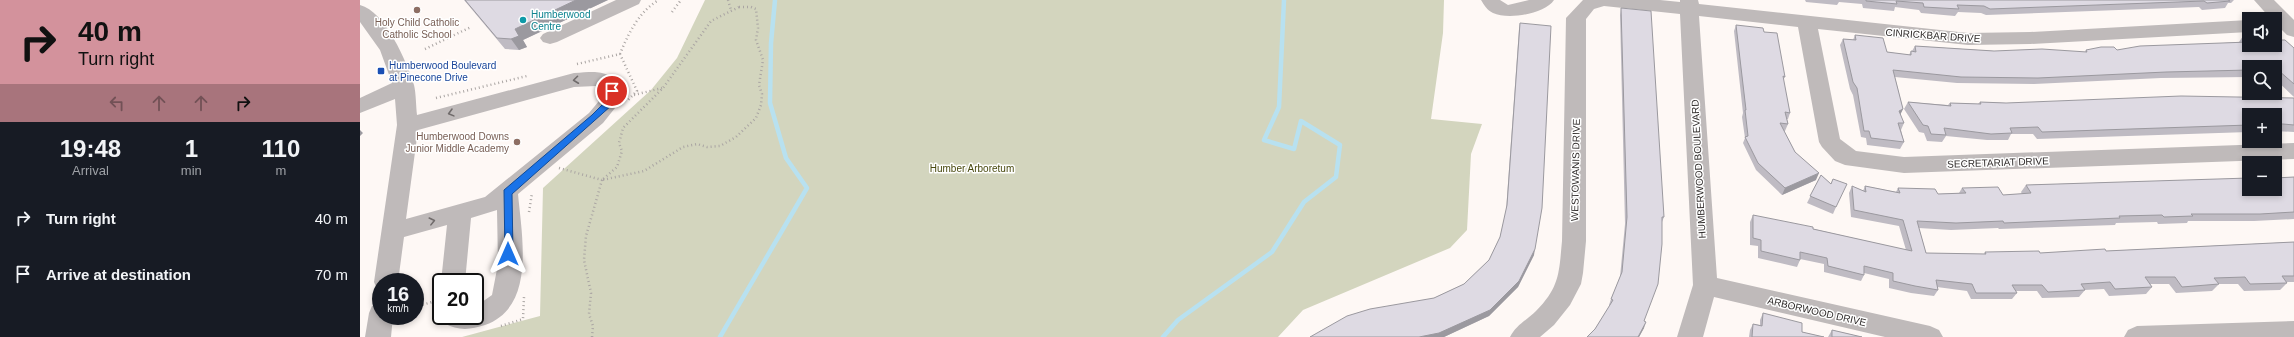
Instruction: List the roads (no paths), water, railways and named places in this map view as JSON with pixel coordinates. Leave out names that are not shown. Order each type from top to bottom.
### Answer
[{"type":"street","points":[[1490,0],[1492,5],[1510,11],[1526,8],[1545,0]]},
{"type":"street","name":"WESTOWANIS DRIVE","points":[[1523,337],[1545,318],[1561,298],[1570,279],[1574,241],[1576,18],[1587,5],[1603,0],[1690,4]]},
{"type":"street","points":[[2263,0],[2287,24]]},
{"type":"street","points":[[550,38],[640,3]]},
{"type":"street","name":"CINRICKBAR DRIVE","points":[[1690,4],[1807,22],[1968,39],[2038,38],[2242,26]]},
{"type":"street","name":"HUMBERWOOD BOULEVARD","points":[[1690,4],[1705,285],[1690,337]]},
{"type":"street","points":[[360,11],[388,42],[404,86],[408,125],[395,231],[388,273]]},
{"type":"street","name":"SECRETARIAT DRIVE","points":[[1807,22],[1830,142],[1843,155],[1852,159],[1904,164],[2294,151]]},
{"type":"street","points":[[395,231],[460,214],[493,203],[507,193],[609,103],[612,91],[606,82],[598,79],[574,80],[408,125]]},
{"type":"street","points":[[360,106],[404,86]]},
{"type":"street","points":[[484,315],[503,299],[509,285],[507,193]]},
{"type":"street","points":[[454,273],[460,214]]},
{"type":"street","name":"ARBORWOOD DRIVE","points":[[1705,285],[1930,337]]},
{"type":"street","points":[[378,337],[380,325]]},
{"type":"street","points":[[2137,337],[2294,331]]},
{"type":"waterway","points":[[720,337],[807,188],[786,158],[770,103],[771,43],[775,0]]},
{"type":"waterway","points":[[1163,337],[1178,320],[1272,252],[1304,202],[1336,177],[1340,145],[1301,121],[1294,149],[1264,140],[1279,107],[1284,0]]},
{"type":"place","name":"Holy Child Catholic Catholic School","points":[[417,10]]},
{"type":"place","name":"Humberwood Centre","points":[[523,20]]},
{"type":"place","name":"Humberwood Boulevard at Pinecone Drive","points":[[381,71]]},
{"type":"place","name":"Humberwood Downs Junior Middle Academy","points":[[517,142]]},
{"type":"park label","name":"Humber Arboretum","points":[[972,168]]}]
